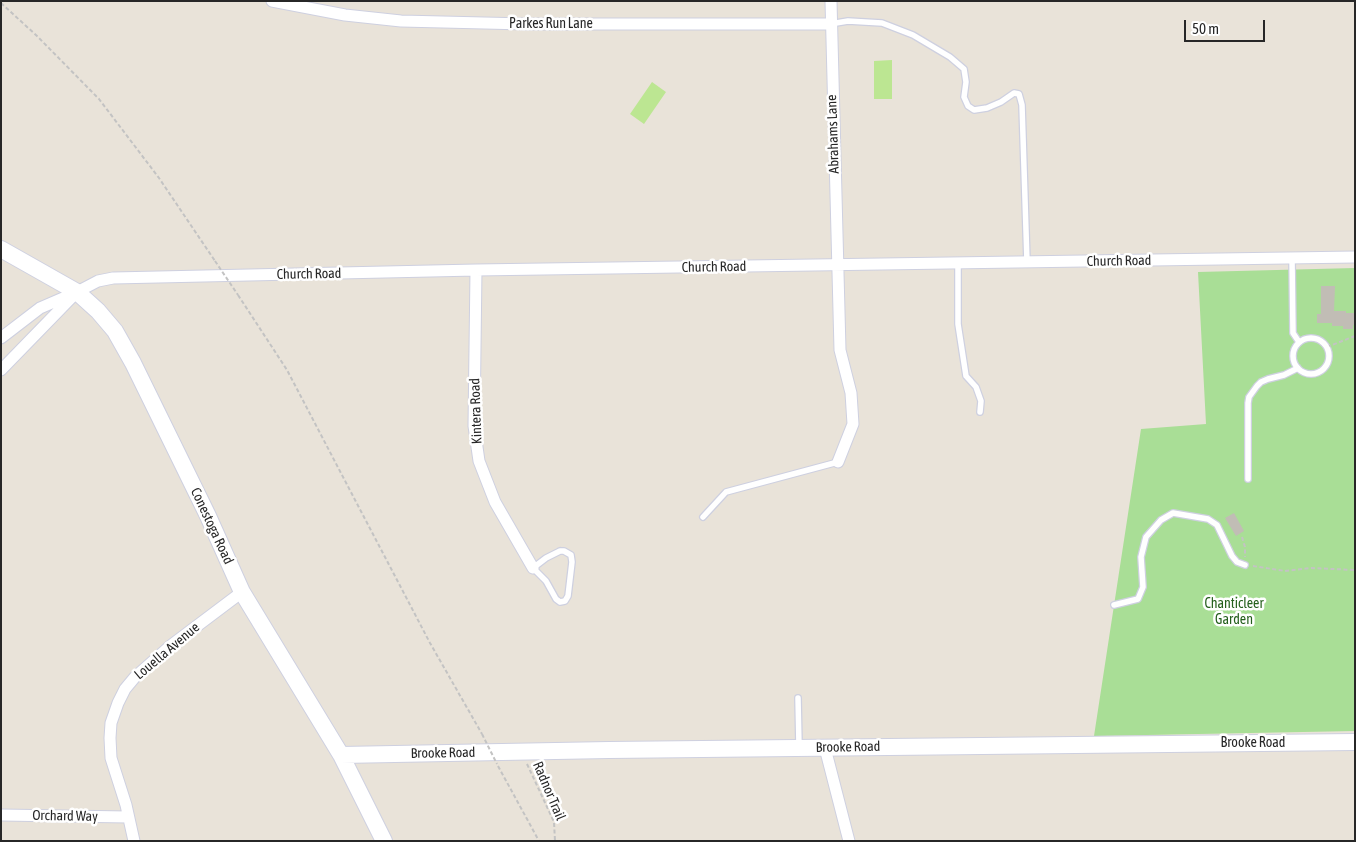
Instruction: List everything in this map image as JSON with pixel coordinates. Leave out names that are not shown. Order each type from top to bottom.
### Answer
[{"type":"main road","name":"Conestoga Road","points":[[1,249],[77,292],[98,311],[115,331],[208,516],[242,592],[341,755],[384,841]]},
{"type":"main road","name":"Brooke Road","points":[[341,755],[520,751],[1355,742]]},
{"type":"street","name":"Parkes Run Lane","points":[[272,1],[345,15],[401,21],[526,24],[830,24]]},
{"type":"street","name":"Abrahams Lane","points":[[831,1],[830,24],[840,350],[851,393],[852,424],[838,462]]},
{"type":"street","name":"Church Road","points":[[1,338],[40,308],[98,281],[113,278],[476,270],[1355,258]]},
{"type":"street","name":"Kintera Road","points":[[476,270],[474,426],[479,461],[495,502],[533,568]]},
{"type":"street","points":[[1,370],[77,292]]},
{"type":"street","name":"Louella Avenue","points":[[134,841],[111,758],[111,722],[118,703],[125,689],[135,677],[170,647],[242,592]]},
{"type":"street","points":[[825,748],[849,841]]},
{"type":"street","name":"Orchard Way","points":[[1,815],[128,817]]},
{"type":"lane","points":[[830,24],[848,21],[882,23],[913,35],[950,57],[964,69],[966,82],[964,97],[968,106],[974,110],[987,108],[1001,102],[1014,93],[1019,94],[1022,105],[1027,262]]},
{"type":"lane","points":[[1292,258],[1293,334],[1299,342]]},
{"type":"lane","points":[[958,263],[958,324],[964,367],[966,376],[976,387],[981,400],[980,412]]},
{"type":"lane","points":[[1312,337],[1321,340],[1327,347],[1329,360],[1321,371],[1308,374],[1294,363],[1292,354],[1299,342],[1312,337]]},
{"type":"lane","points":[[1248,480],[1248,403],[1250,397],[1256,386],[1261,382],[1268,378],[1284,375],[1298,368]]},
{"type":"lane","points":[[702,517],[726,492],[838,462]]},
{"type":"lane","points":[[1114,605],[1138,599],[1143,587],[1141,557],[1146,537],[1161,520],[1173,514],[1208,520],[1217,525],[1232,556],[1237,562],[1244,565]]},
{"type":"lane","points":[[560,551],[571,555],[572,562],[568,596],[565,601],[560,602],[556,599],[546,581],[533,568],[546,558],[560,551]]},
{"type":"lane","points":[[798,698],[799,748]]},
{"type":"path","points":[[1,3],[99,99],[159,178],[287,370],[430,643],[482,734],[539,841]]},
{"type":"path","points":[[1327,347],[1355,336]]},
{"type":"path","points":[[1242,537],[1246,547],[1244,565],[1285,571],[1311,568],[1355,570]]},
{"type":"path","name":"Radnor Trail","points":[[520,751],[554,822],[555,841]]},
{"type":"green space","points":[[892,60],[892,99],[874,99],[874,61]]},
{"type":"green space","points":[[652,82],[666,92],[644,124],[630,114]]},
{"type":"green space","name":"Chanticleer Garden","points":[[1355,268],[1355,731],[1094,736],[1141,429],[1206,424],[1198,272]]},
{"type":"building","points":[[1321,286],[1335,286],[1334,311],[1355,313],[1353,329],[1343,329],[1343,326],[1332,326],[1332,323],[1317,323],[1317,314],[1321,314]]},
{"type":"building","points":[[1234,513],[1244,531],[1236,536],[1225,518]]}]
